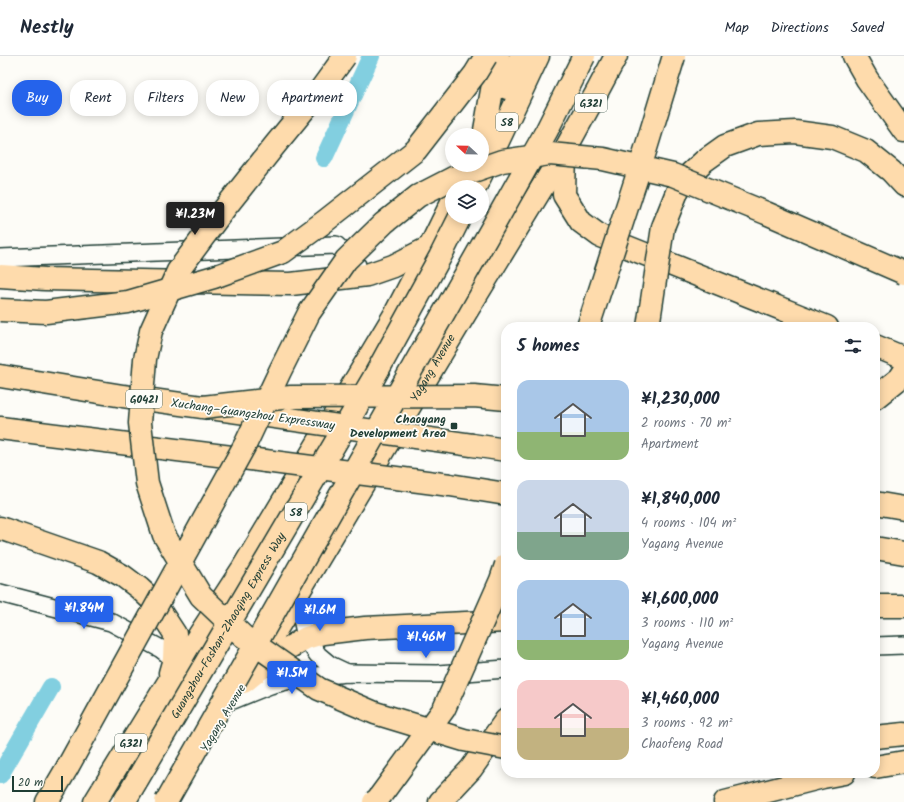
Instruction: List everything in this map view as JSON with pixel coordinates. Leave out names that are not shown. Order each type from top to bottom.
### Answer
[{"type":"highway","points":[[345,56],[321,89],[229,202],[178,270],[151,331],[145,359],[140,423],[147,483],[164,535],[201,596],[243,636],[319,689],[382,716],[464,740],[501,747]]},
{"type":"highway","points":[[0,310],[46,312],[128,302],[214,277],[283,252],[416,150],[475,74],[486,56]]},
{"type":"highway","points":[[485,128],[498,56]]},
{"type":"highway","points":[[488,128],[521,56]]},
{"type":"highway","name":"S8","points":[[478,180],[538,56]]},
{"type":"highway","name":"S8","points":[[166,802],[547,130],[584,56]]},
{"type":"highway","name":"Yagang Avenue","points":[[173,802],[466,312],[565,150],[616,56]]},
{"type":"highway","points":[[590,322],[643,158],[674,56]]},
{"type":"highway","points":[[854,56],[867,79],[904,131]]},
{"type":"highway","points":[[649,322],[663,227],[681,182],[704,161],[725,146],[758,134],[795,132],[832,137],[866,151],[891,171],[904,185]]},
{"type":"highway","points":[[565,150],[564,195],[581,222],[600,236],[815,322]]},
{"type":"highway","points":[[47,802],[246,443],[310,312],[346,260],[384,223],[418,196],[453,178],[502,161],[550,154],[602,159],[673,175],[766,213],[904,274]]},
{"type":"highway","points":[[168,683],[243,568],[394,316],[445,216]]},
{"type":"highway","name":"Guangzhou-Foshan-Zhaoqing Express Way","points":[[124,802],[370,385],[456,224]]},
{"type":"highway","points":[[0,276],[45,279],[291,284],[367,275],[393,266],[430,247]]},
{"type":"highway","points":[[880,348],[904,358]]},
{"type":"highway","points":[[880,394],[900,378],[904,372]]},
{"type":"highway","name":"Xuchang–Guangzhou Expressway","points":[[0,376],[123,396],[501,449]]},
{"type":"highway","points":[[203,407],[291,398],[474,396],[501,399]]},
{"type":"highway","points":[[0,428],[450,485],[501,493]]},
{"type":"highway","points":[[880,504],[904,508]]},
{"type":"highway","points":[[0,528],[98,562],[123,576],[139,588],[154,602],[175,634],[174,659],[168,683]]},
{"type":"highway","points":[[880,549],[904,552]]},
{"type":"highway","points":[[374,802],[378,799],[444,708],[501,580]]},
{"type":"highway","points":[[880,606],[904,606]]},
{"type":"highway","points":[[244,682],[281,652],[306,638],[323,633],[365,628],[501,621]]},
{"type":"highway","name":"G321","points":[[95,802],[168,683]]},
{"type":"highway","points":[[440,802],[471,769],[501,727]]},
{"type":"highway","points":[[880,736],[904,734]]},
{"type":"highway","points":[[880,766],[904,762]]},
{"type":"highway","points":[[725,802],[819,778]]},
{"type":"street","points":[[0,258],[336,245],[367,275]]},
{"type":"street","points":[[300,589],[302,618],[306,638],[318,655],[330,665],[347,673]]},
{"type":"street","points":[[0,593],[111,622],[161,649],[174,659]]},
{"type":"street","points":[[880,646],[904,645]]},
{"type":"street","points":[[233,700],[270,686],[298,678],[347,673],[438,674],[501,669]]},
{"type":"waterway","points":[[324,158],[371,56]]},
{"type":"waterway","points":[[0,775],[51,687]]},
{"type":"place","name":"Chaoyang Development Area","points":[[454,426]]}]
